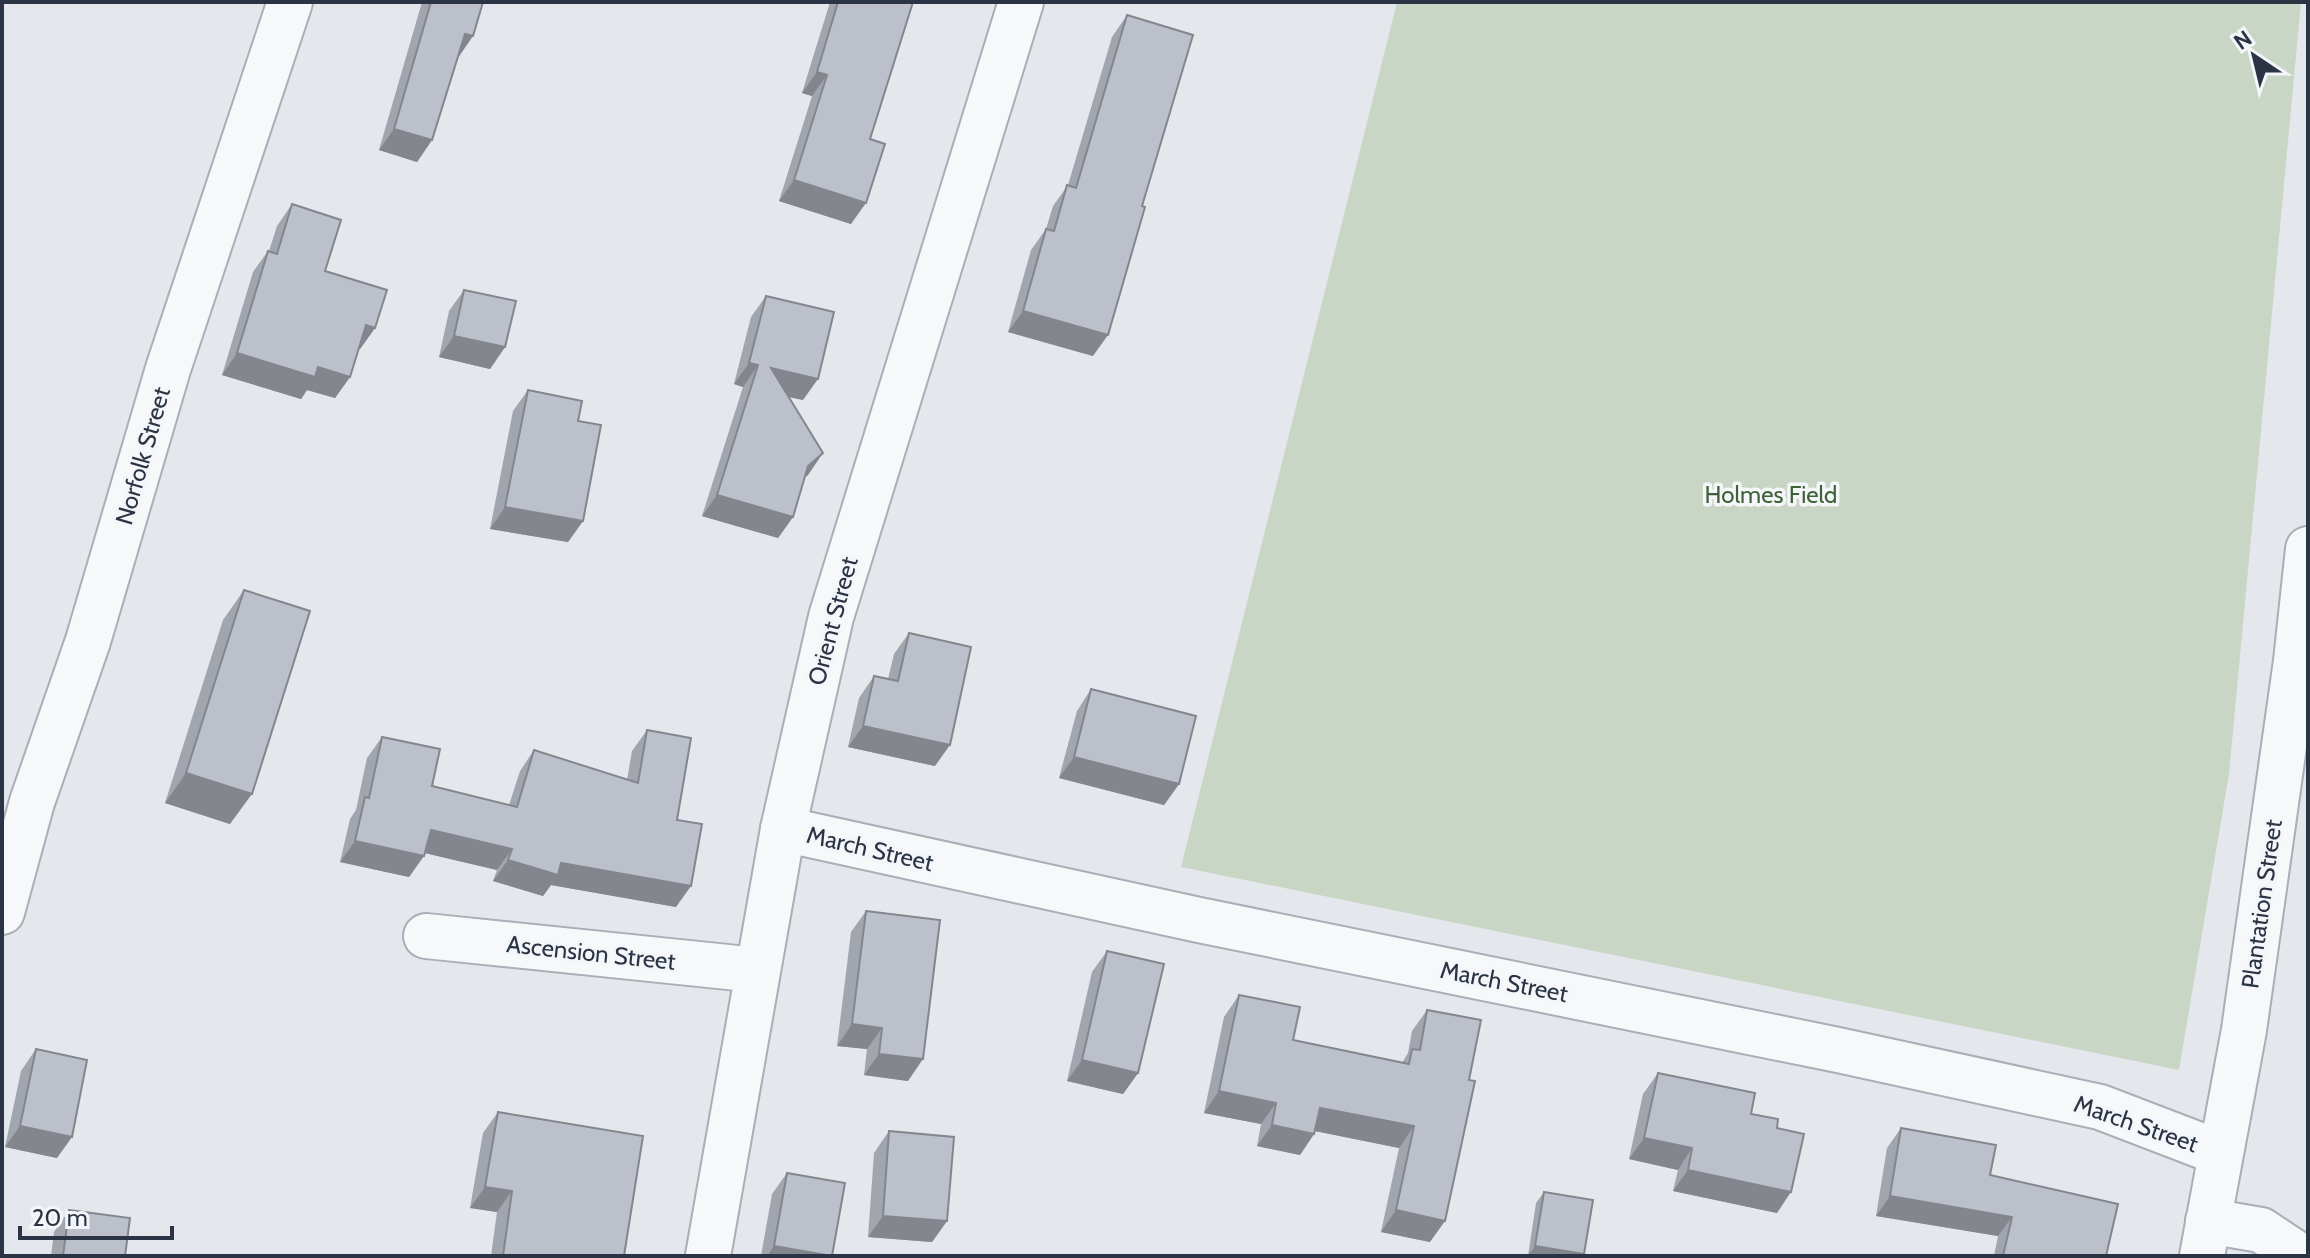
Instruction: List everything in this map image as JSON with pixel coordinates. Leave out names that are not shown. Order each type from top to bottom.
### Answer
[{"type":"street","name":"Norfolk Street","points":[[2,912],[32,802],[88,641],[168,369],[290,2]]},
{"type":"street","name":"Orient Street","points":[[708,1256],[783,829],[831,617],[1021,2]]},
{"type":"street","name":"Plantation Street","points":[[2205,1238],[2244,1030],[2303,644],[2308,549]]},
{"type":"street","name":"March Street","points":[[783,829],[1199,920],[1838,1050],[2100,1107],[2220,1153]]},
{"type":"street","name":"Ascension Street","points":[[426,936],[757,970]]},
{"type":"street","points":[[2205,1238],[2261,1230],[2300,1256]]},
{"type":"green space","name":"Holmes Field","points":[[1397,2],[2301,2],[2229,774],[2179,1070],[1181,867]]},
{"type":"building","points":[[431,2],[483,2],[473,36],[465,34],[432,140],[394,129]]},
{"type":"building","points":[[838,2],[913,2],[870,139],[885,144],[866,203],[794,180],[827,75],[817,72]]},
{"type":"building","points":[[1127,15],[1193,35],[1142,206],[1145,207],[1108,335],[1023,311],[1046,229],[1054,231],[1067,185],[1076,188]]},
{"type":"building","points":[[292,204],[341,220],[325,271],[387,290],[375,328],[366,325],[350,377],[318,367],[315,377],[237,353],[268,251],[277,254]]},
{"type":"building","points":[[464,290],[516,301],[505,347],[454,336]]},
{"type":"building","points":[[766,296],[834,312],[818,379],[771,368],[823,453],[808,466],[793,517],[717,495],[758,365],[749,363]]},
{"type":"building","points":[[528,390],[582,401],[578,421],[601,425],[583,521],[505,507]]},
{"type":"building","points":[[244,590],[310,611],[252,794],[186,773]]},
{"type":"building","points":[[909,633],[971,647],[950,745],[863,726],[874,676],[898,681]]},
{"type":"building","points":[[1091,689],[1196,716],[1179,784],[1074,757]]},
{"type":"building","points":[[647,730],[691,738],[677,820],[702,824],[691,886],[561,863],[558,875],[508,860],[512,849],[431,830],[424,856],[355,841],[365,797],[369,798],[382,737],[440,749],[432,786],[517,807],[534,750],[638,783]]},
{"type":"building","points":[[866,911],[940,920],[923,1059],[879,1054],[882,1028],[852,1024]]},
{"type":"building","points":[[1107,951],[1164,964],[1138,1073],[1082,1060]]},
{"type":"building","points":[[1239,995],[1300,1007],[1293,1040],[1409,1064],[1412,1049],[1420,1050],[1427,1010],[1481,1020],[1469,1080],[1475,1081],[1445,1221],[1396,1210],[1414,1126],[1320,1108],[1314,1134],[1272,1125],[1276,1103],[1219,1091]]},
{"type":"building","points":[[36,1049],[87,1060],[72,1137],[20,1126]]},
{"type":"building","points":[[1658,1073],[1755,1093],[1751,1114],[1778,1119],[1777,1128],[1804,1134],[1791,1192],[1688,1170],[1692,1148],[1644,1138]]},
{"type":"building","points":[[498,1112],[643,1136],[624,1256],[503,1256],[512,1191],[485,1187]]},
{"type":"building","points":[[1901,1128],[1996,1145],[1990,1175],[2118,1204],[2106,1256],[2003,1256],[2012,1217],[1890,1196]]},
{"type":"building","points":[[889,1131],[954,1137],[947,1221],[883,1216]]},
{"type":"building","points":[[787,1173],[845,1183],[832,1256],[774,1246]]},
{"type":"building","points":[[1544,1192],[1593,1200],[1584,1254],[1535,1246]]},
{"type":"building","points":[[69,1210],[130,1218],[125,1256],[63,1256]]}]
